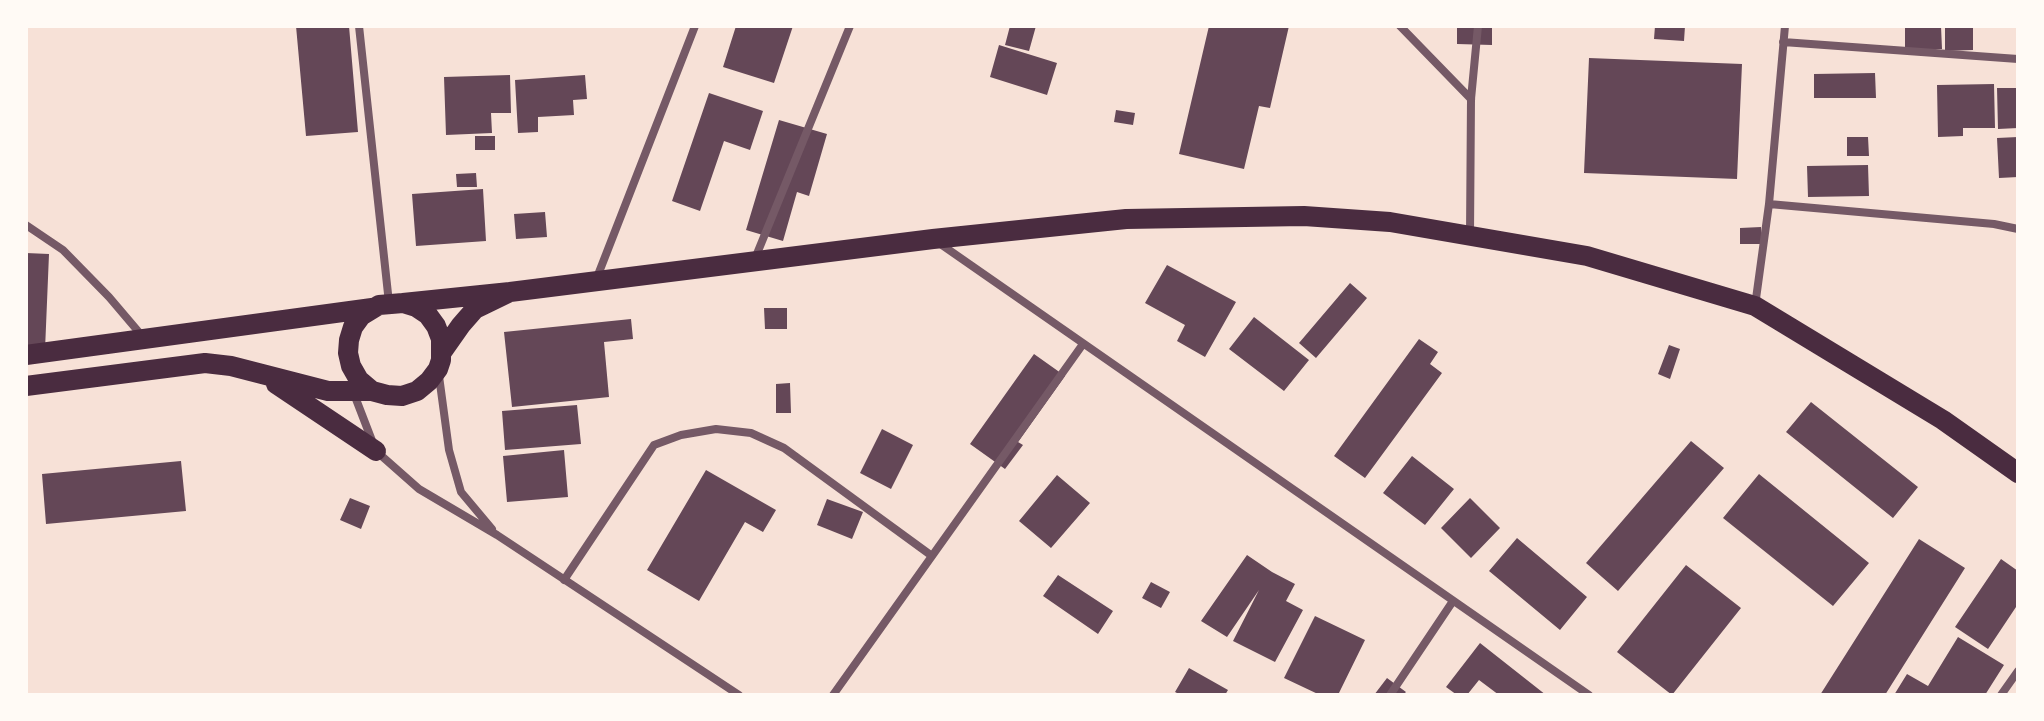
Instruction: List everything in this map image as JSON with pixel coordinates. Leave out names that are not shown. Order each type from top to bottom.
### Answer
[{"type":"main road","points":[[26,355],[388,305],[933,239],[1126,219],[1304,216],[1390,222],[1587,256],[1755,306],[1943,420],[2018,473]]},
{"type":"main road","points":[[26,386],[205,363],[231,366],[328,391],[402,396],[417,391],[429,381],[461,325],[475,309],[510,292]]},
{"type":"main road","points":[[363,391],[351,366],[349,340],[361,316],[388,305],[416,307],[428,315],[441,339],[440,360]]},
{"type":"main road","points":[[263,375],[376,451]]},
{"type":"street","points":[[359,26],[388,305]]},
{"type":"street","points":[[596,281],[695,26]]},
{"type":"street","points":[[753,261],[850,26]]},
{"type":"street","points":[[1400,26],[1471,99]]},
{"type":"street","points":[[1470,234],[1471,99],[1478,26]]},
{"type":"street","points":[[1755,306],[1769,204],[1785,26]]},
{"type":"street","points":[[1783,42],[2018,59]]},
{"type":"street","points":[[1769,204],[1994,224],[2018,229]]},
{"type":"street","points":[[26,225],[63,250],[145,339]]},
{"type":"street","points":[[933,239],[1589,695]]},
{"type":"street","points":[[833,695],[1083,344]]},
{"type":"street","points":[[440,360],[449,450],[461,492],[497,535]]},
{"type":"street","points":[[363,391],[376,451],[419,489],[497,535],[739,695]]},
{"type":"street","points":[[564,580],[654,445],[681,435],[716,429],[751,433],[784,448],[932,556]]},
{"type":"street","points":[[1390,695],[1453,601]]},
{"type":"street","points":[[2001,695],[2018,671]]},
{"type":"building","points":[[296,26],[349,26],[358,132],[306,136]]},
{"type":"building","points":[[736,26],[793,26],[774,83],[723,67]]},
{"type":"building","points":[[1010,26],[1036,26],[1029,51],[1005,45]]},
{"type":"building","points":[[1209,26],[1289,26],[1270,108],[1259,106],[1244,169],[1179,154]]},
{"type":"building","points":[[1457,26],[1492,26],[1492,45],[1457,44]]},
{"type":"building","points":[[1655,26],[1685,26],[1684,41],[1654,39]]},
{"type":"building","points":[[1905,26],[1941,26],[1942,49],[1905,50]]},
{"type":"building","points":[[1945,26],[1973,26],[1973,50],[1945,51]]},
{"type":"building","points":[[999,45],[1057,63],[1047,95],[990,77]]},
{"type":"building","points":[[1589,58],[1742,64],[1737,179],[1584,173]]},
{"type":"building","points":[[1875,73],[1876,98],[1814,98],[1814,74]]},
{"type":"building","points":[[510,75],[511,113],[491,113],[492,133],[446,135],[444,77]]},
{"type":"building","points":[[585,75],[587,99],[573,100],[574,115],[538,117],[538,132],[518,133],[515,80]]},
{"type":"building","points":[[1994,84],[1995,128],[1963,128],[1963,136],[1938,137],[1937,85]]},
{"type":"building","points":[[1997,88],[2018,88],[2018,128],[1998,129]]},
{"type":"building","points":[[709,93],[763,111],[750,150],[724,141],[700,211],[672,201]]},
{"type":"building","points":[[1116,110],[1135,113],[1133,125],[1114,122]]},
{"type":"building","points":[[779,120],[827,134],[809,196],[797,192],[783,241],[746,230]]},
{"type":"building","points":[[475,136],[495,136],[495,150],[475,150]]},
{"type":"building","points":[[1847,137],[1868,137],[1869,156],[1847,156]]},
{"type":"building","points":[[2018,137],[2018,177],[1999,178],[1997,138]]},
{"type":"building","points":[[1868,165],[1869,196],[1808,197],[1807,166]]},
{"type":"building","points":[[476,173],[477,187],[457,187],[456,174]]},
{"type":"building","points":[[483,189],[486,241],[416,246],[412,194]]},
{"type":"building","points":[[545,212],[547,237],[516,239],[514,214]]},
{"type":"building","points":[[1761,227],[1762,244],[1740,244],[1740,228]]},
{"type":"building","points":[[26,253],[49,254],[45,350],[26,349]]},
{"type":"building","points":[[1167,265],[1236,302],[1205,357],[1177,341],[1185,325],[1145,303]]},
{"type":"building","points":[[1350,283],[1367,298],[1316,358],[1299,343]]},
{"type":"building","points":[[764,308],[787,308],[787,329],[765,329]]},
{"type":"building","points":[[1254,317],[1309,360],[1284,391],[1229,349]]},
{"type":"building","points":[[631,319],[633,339],[604,342],[609,397],[512,407],[504,332]]},
{"type":"building","points":[[1419,339],[1438,352],[1430,364],[1442,373],[1365,478],[1334,456]]},
{"type":"building","points":[[1669,345],[1680,349],[1670,379],[1658,374]]},
{"type":"building","points":[[1034,354],[1065,376],[1018,442],[1023,445],[1005,469],[970,444]]},
{"type":"building","points":[[790,383],[791,413],[776,413],[776,384]]},
{"type":"building","points":[[1811,402],[1918,487],[1893,518],[1786,432]]},
{"type":"building","points":[[577,405],[581,444],[505,450],[502,411]]},
{"type":"building","points":[[882,429],[913,445],[891,489],[860,473]]},
{"type":"building","points":[[1691,441],[1724,468],[1618,591],[1586,563]]},
{"type":"building","points":[[564,450],[568,497],[507,502],[503,456]]},
{"type":"building","points":[[1412,456],[1454,489],[1425,525],[1383,493]]},
{"type":"building","points":[[181,461],[186,511],[46,524],[42,474]]},
{"type":"building","points":[[706,470],[776,510],[763,532],[745,522],[699,601],[647,570]]},
{"type":"building","points":[[1759,474],[1869,563],[1833,606],[1723,518]]},
{"type":"building","points":[[1057,475],[1090,503],[1051,548],[1019,521]]},
{"type":"building","points":[[350,498],[370,506],[361,529],[340,520]]},
{"type":"building","points":[[1470,498],[1500,528],[1471,558],[1441,528]]},
{"type":"building","points":[[827,499],[863,512],[852,539],[817,525]]},
{"type":"building","points":[[1517,538],[1587,597],[1560,630],[1489,571]]},
{"type":"building","points":[[1919,539],[1965,568],[1885,695],[1820,695]]},
{"type":"building","points":[[1247,555],[1295,584],[1286,601],[1303,610],[1275,662],[1233,641],[1259,590],[1227,637],[1201,621]]},
{"type":"building","points":[[2001,559],[2018,571],[2018,604],[1988,649],[1955,627]]},
{"type":"building","points":[[1686,565],[1741,608],[1672,695],[1617,652]]},
{"type":"building","points":[[1058,575],[1113,611],[1098,634],[1043,596]]},
{"type":"building","points":[[1151,582],[1170,592],[1161,608],[1142,598]]},
{"type":"building","points":[[1315,616],[1365,640],[1338,695],[1320,695],[1284,678]]},
{"type":"building","points":[[1958,637],[2004,665],[1985,695],[1894,695],[1907,674],[1928,686]]},
{"type":"building","points":[[1480,643],[1546,695],[1499,695],[1479,680],[1467,695],[1457,695],[1446,687]]},
{"type":"building","points":[[1189,668],[1228,690],[1225,695],[1181,695],[1175,692]]},
{"type":"building","points":[[1387,678],[1406,692],[1403,695],[1374,695]]}]
